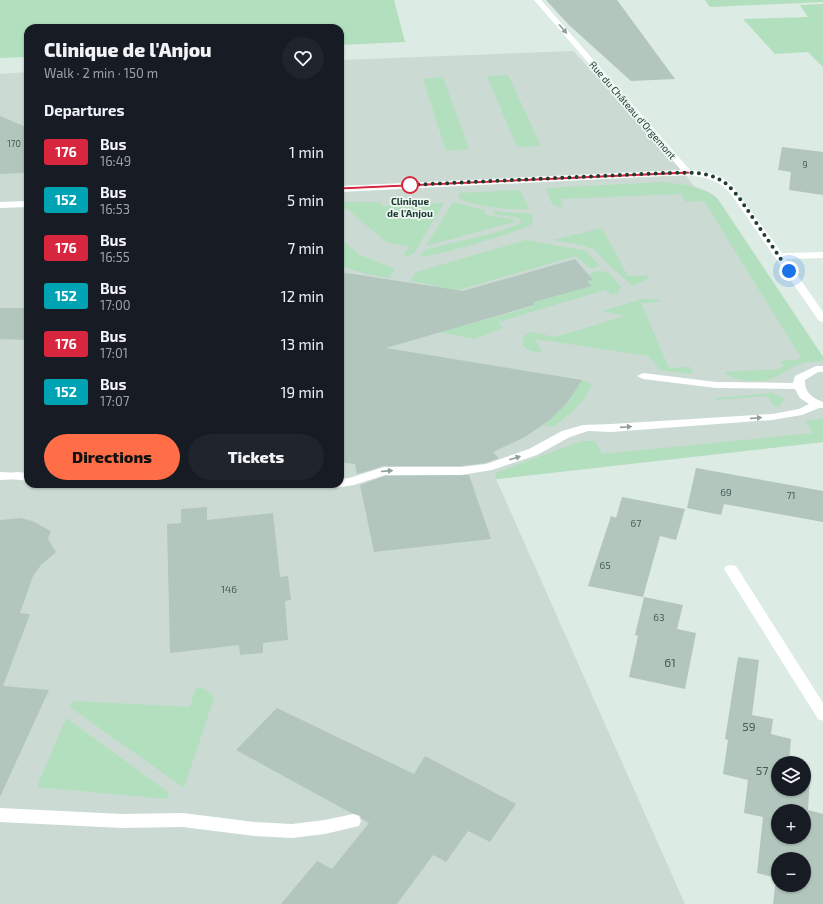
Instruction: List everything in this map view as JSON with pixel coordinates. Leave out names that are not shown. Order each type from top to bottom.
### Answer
[{"type":"street","name":"Rue du Château d'Orgemont","points":[[537,0],[688,173]]},
{"type":"street","points":[[344,188],[688,173],[713,176],[722,180],[738,196],[778,256],[823,319]]},
{"type":"street","points":[[0,205],[24,204]]},
{"type":"street","points":[[778,256],[823,255]]},
{"type":"street","points":[[820,405],[804,397],[798,386],[799,378],[816,370],[823,369]]},
{"type":"street","points":[[643,376],[716,385],[798,386]]},
{"type":"street","points":[[345,483],[384,471],[461,471],[488,467],[533,452],[566,434],[587,427],[611,428],[772,416],[802,412],[820,405]]},
{"type":"street","points":[[0,476],[22,477]]},
{"type":"street","points":[[731,569],[823,715]]},
{"type":"street","points":[[0,815],[122,821],[183,820],[254,829],[292,830],[325,827],[353,821]]},
{"type":"shaded area","points":[[573,51],[657,140],[695,187],[709,192],[717,198],[823,357],[823,442],[496,479],[685,904],[0,904],[0,74],[24,72],[24,488],[344,488],[344,60]]},
{"type":"green space","points":[[0,0],[394,0],[405,42],[344,45],[344,24],[24,24],[24,57],[0,58]]},
{"type":"green space","points":[[705,0],[823,0],[823,2],[710,7]]},
{"type":"green space","points":[[823,4],[823,67],[808,52],[775,54],[743,19],[808,17],[800,5]]},
{"type":"green space","points":[[508,75],[541,146],[517,147],[487,76]]},
{"type":"green space","points":[[443,77],[469,149],[446,151],[423,79]]},
{"type":"green space","points":[[663,182],[698,188],[717,198],[823,357],[823,361],[804,363],[771,379],[760,381],[739,379],[724,372],[780,369],[784,366],[780,361],[802,359],[704,201],[686,202],[680,194],[560,199],[563,208],[552,204],[546,188]]},
{"type":"green space","points":[[520,190],[529,209],[493,207],[465,201],[459,198],[459,193]]},
{"type":"green space","points":[[344,202],[380,202],[382,206],[444,203],[414,253],[409,256],[403,255],[410,247],[386,242],[346,208],[344,210]]},
{"type":"green space","points":[[453,202],[485,210],[486,214],[490,216],[513,219],[514,222],[426,246]]},
{"type":"green space","points":[[494,211],[532,214],[533,222],[529,226],[507,234],[440,253],[420,256],[424,250],[498,232],[521,223],[520,218],[494,214]]},
{"type":"green space","points":[[602,228],[628,276],[648,275],[646,280],[633,286],[610,266],[594,249],[553,240]]},
{"type":"green space","points":[[526,240],[587,252],[599,266],[591,269],[576,256],[451,292],[436,289],[433,285],[410,281],[416,272]]},
{"type":"green space","points":[[344,241],[360,255],[395,269],[389,278],[367,274],[344,267]]},
{"type":"green space","points":[[598,271],[608,272],[621,287],[618,293],[612,295],[605,290],[498,322],[503,328],[474,339],[444,333],[440,330],[464,323],[466,325],[534,306],[534,302],[592,286],[587,281],[593,280],[588,274]]},
{"type":"green space","points":[[642,299],[656,299],[661,302],[641,303],[669,368],[691,367],[693,372],[691,374],[660,370],[649,356],[535,339],[542,352],[529,350],[524,346],[523,339],[526,334],[531,332],[555,337],[625,316],[602,311]]},
{"type":"green space","points":[[581,380],[592,385],[580,403],[553,427],[543,425],[565,405]]},
{"type":"green space","points":[[771,393],[783,398],[784,400],[780,406],[775,407],[767,396],[716,400],[716,398]]},
{"type":"green space","points":[[823,419],[823,442],[496,479],[495,473],[582,441],[595,441],[602,454],[813,433],[805,420]]},
{"type":"green space","points":[[196,687],[202,688],[211,693],[214,698],[184,788],[70,707],[74,701],[190,707]]},
{"type":"green space","points":[[66,718],[169,793],[167,799],[37,787]]},
{"type":"building","points":[[546,0],[617,0],[675,79],[631,81],[569,25]]},
{"type":"building","points":[[0,116],[24,126],[24,173],[0,174]]},
{"type":"building","points":[[782,147],[823,152],[823,195],[789,190],[791,172],[778,170]]},
{"type":"building","points":[[575,259],[593,280],[587,281],[592,286],[534,302],[534,305],[386,348],[582,380],[567,403],[551,419],[525,437],[493,452],[499,458],[486,463],[461,466],[384,466],[357,474],[355,464],[344,463],[344,273],[463,291]]},
{"type":"building","points":[[0,308],[24,308],[24,340],[0,339]]},
{"type":"building","points":[[696,468],[823,491],[823,522],[724,504],[721,515],[687,508]]},
{"type":"building","points":[[469,475],[491,539],[374,552],[360,485],[385,476]]},
{"type":"building","points":[[622,497],[685,509],[676,540],[660,536],[643,597],[588,586],[611,516],[616,518]]},
{"type":"building","points":[[207,507],[207,520],[273,513],[280,577],[288,576],[291,600],[285,601],[288,640],[263,643],[263,653],[240,655],[239,645],[170,653],[167,524],[181,523],[181,509]]},
{"type":"building","points":[[21,518],[32,521],[51,531],[48,539],[56,552],[41,565],[33,576],[20,613],[30,614],[3,686],[49,690],[0,797],[0,520]]},
{"type":"building","points":[[644,597],[683,605],[677,629],[696,633],[685,689],[629,677],[638,636],[635,635]]},
{"type":"building","points":[[738,657],[759,660],[752,715],[773,719],[771,734],[791,739],[790,756],[771,756],[771,796],[809,796],[808,804],[771,804],[771,844],[811,844],[811,811],[823,814],[823,904],[773,904],[774,892],[811,892],[811,852],[771,852],[771,877],[757,873],[763,817],[744,813],[748,780],[723,774],[728,740],[725,739]]},
{"type":"building","points":[[277,708],[414,774],[425,756],[516,804],[490,842],[468,831],[446,862],[433,855],[397,904],[281,904],[317,861],[332,869],[369,823],[362,819],[359,815],[351,813],[236,750]]},
{"type":"bus line","name":"176","points":[[344,188],[688,173]]},
{"type":"place","name":"Clinique de l'Anjou","points":[[410,185]]},
{"type":"route","points":[[410,185],[407,185],[664,173],[701,174],[713,176],[722,180],[738,196],[789,271]]}]
